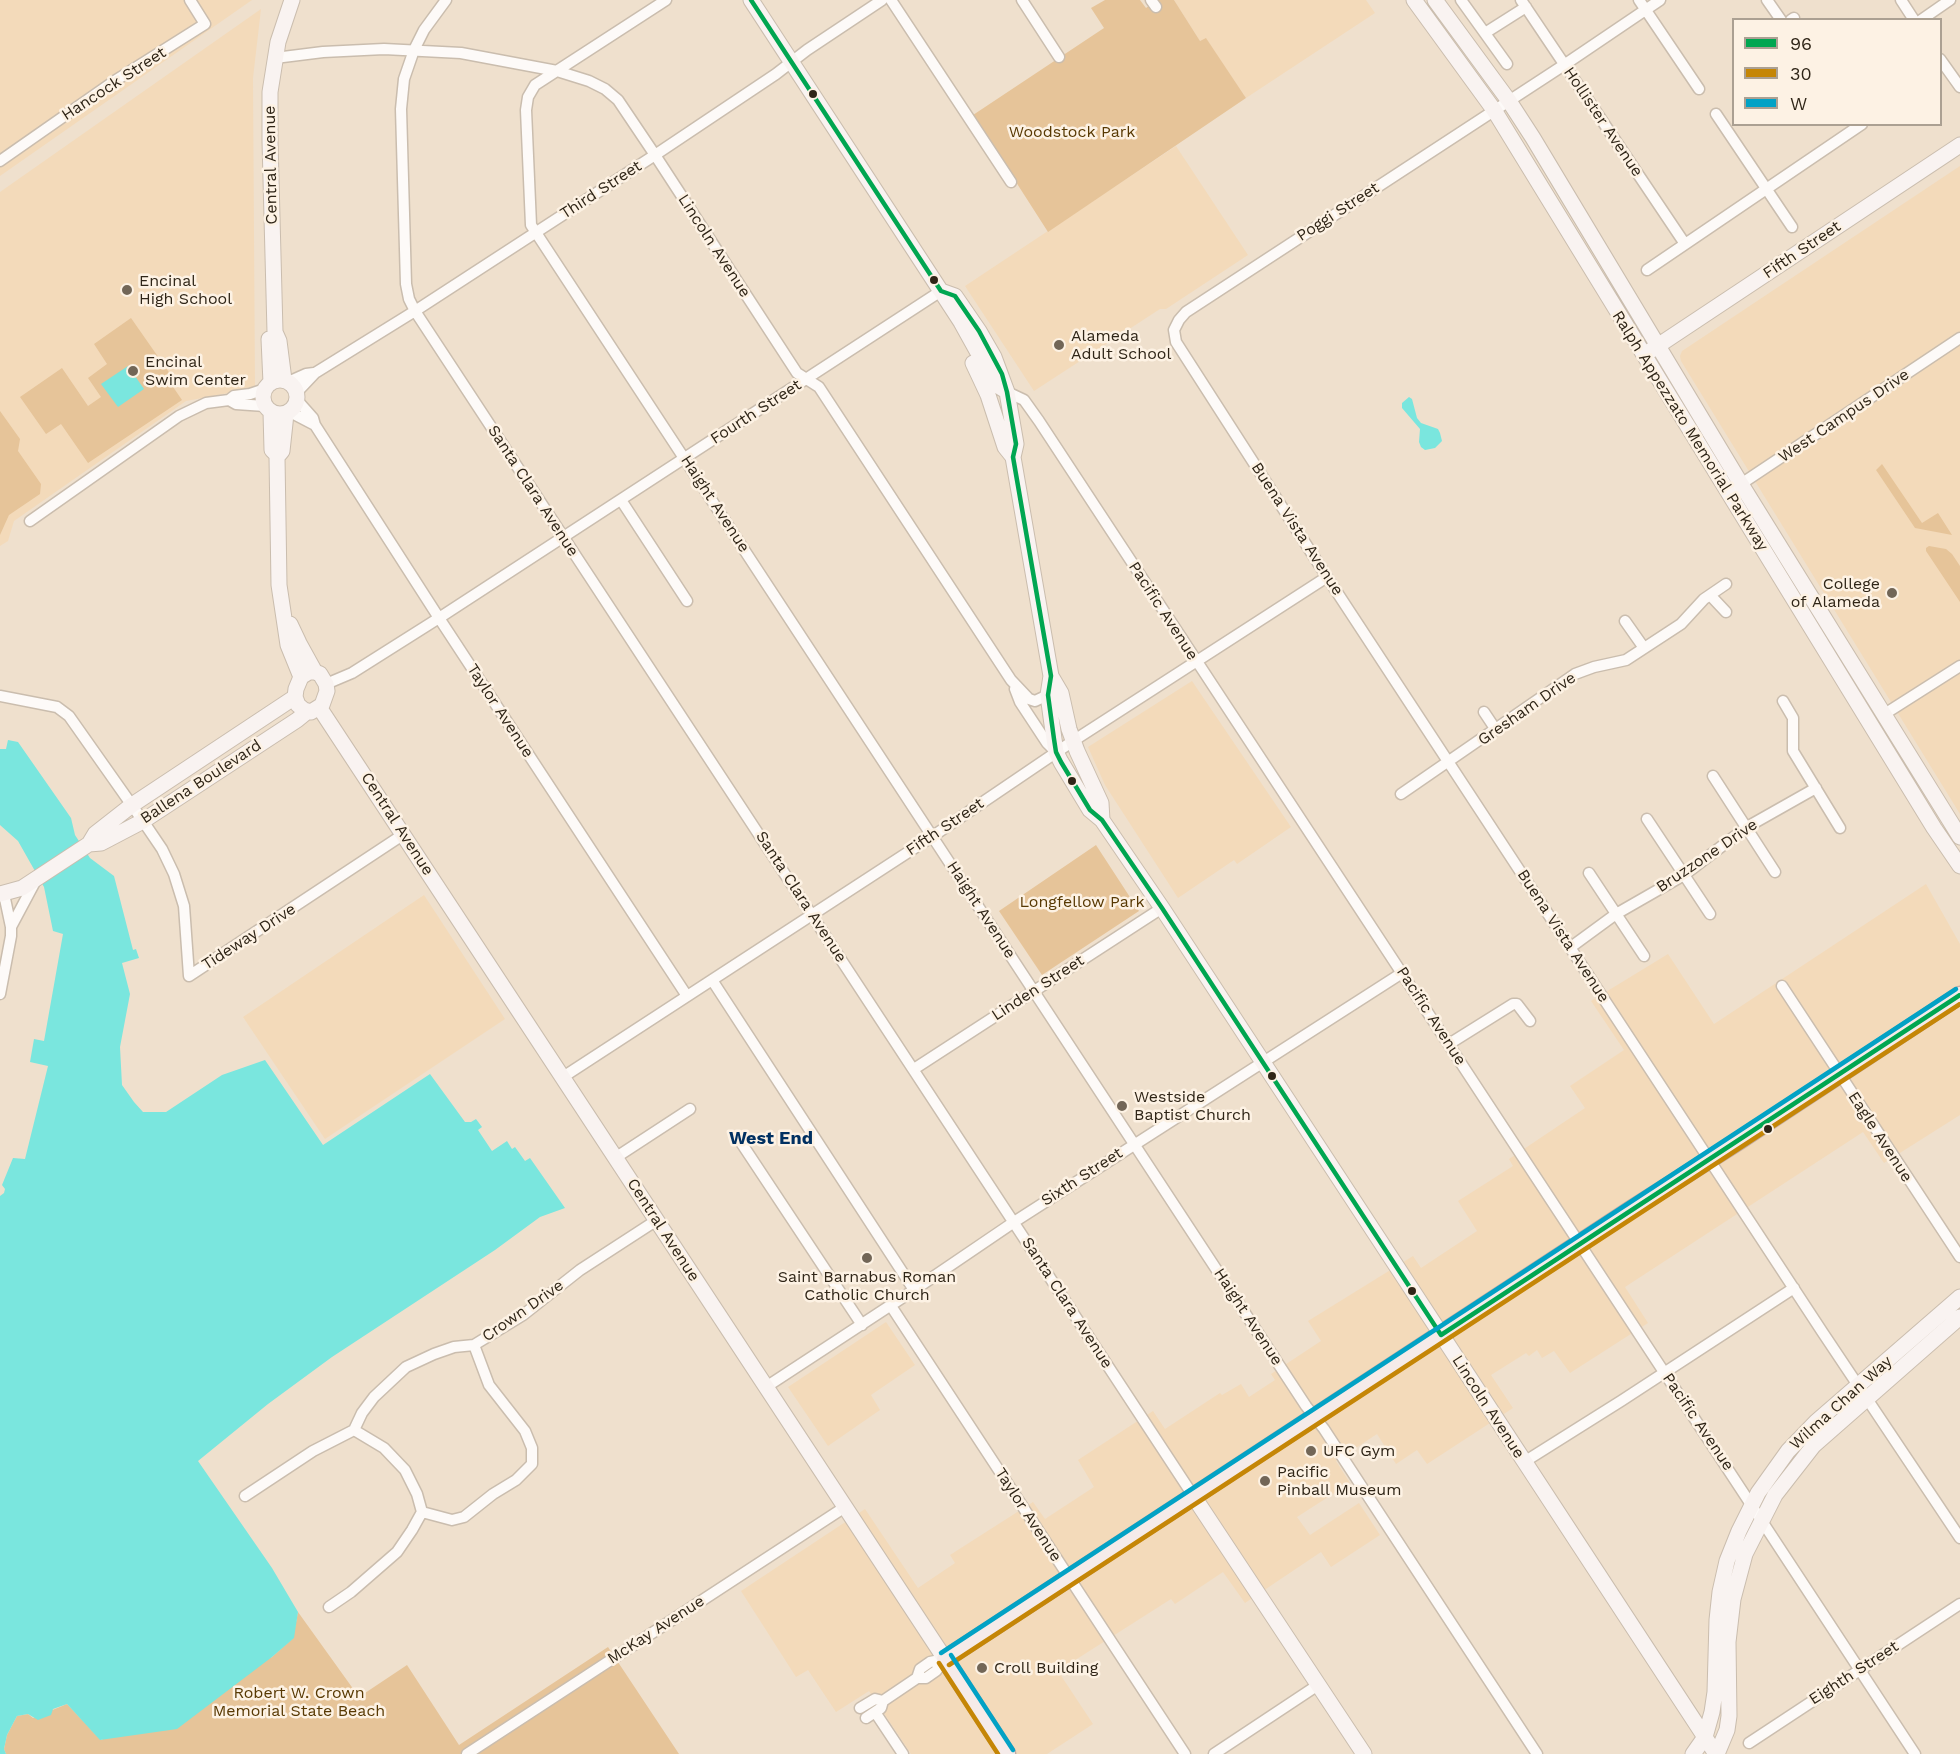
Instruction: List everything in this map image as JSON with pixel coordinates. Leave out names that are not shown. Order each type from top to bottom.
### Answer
[{"type":"main road","points":[[945,1659],[1960,995]]},
{"type":"main road","name":"Central Avenue","points":[[945,1659],[1007,1754]]},
{"type":"street","name":"Hancock Street","points":[[0,161],[113,82],[205,24],[190,0]]},
{"type":"street","name":"Central Avenue","points":[[292,0],[274,58],[270,92],[274,332],[269,339],[281,397],[282,451],[277,457],[279,585],[284,608],[299,643],[308,674]]},
{"type":"street","name":"Santa Clara Avenue","points":[[446,0],[424,30],[414,50],[404,79],[401,109],[406,284],[415,311],[1364,1754]]},
{"type":"street","name":"Haight Avenue","points":[[666,0],[535,85],[528,97],[526,110],[531,225],[1537,1754]]},
{"type":"street","points":[[750,0],[973,342],[991,376],[998,386],[1007,392],[1016,444],[1013,457],[1051,676],[1048,695],[1056,752],[1074,770],[1082,782],[1094,791]]},
{"type":"street","name":"Third Street","points":[[281,397],[655,155],[882,0]]},
{"type":"street","points":[[891,0],[1011,182]]},
{"type":"street","points":[[1022,0],[1059,57]]},
{"type":"street","name":"Ralph Appezzato Memorial Parkway","points":[[1414,0],[1494,110],[1934,828],[1960,866]]},
{"type":"street","name":"Ralph Appezzato Memorial Parkway","points":[[1435,0],[1509,101],[1883,716],[1960,837]]},
{"type":"street","points":[[1461,0],[1507,64]]},
{"type":"street","points":[[1639,0],[1699,89]]},
{"type":"street","name":"Poggi Street","points":[[1174,330],[1186,312],[1660,0]]},
{"type":"street","points":[[1767,0],[1780,18]]},
{"type":"street","points":[[1901,0],[1913,18]]},
{"type":"street","points":[[1925,18],[1950,0]]},
{"type":"street","points":[[1485,33],[1524,3]]},
{"type":"street","name":"Hollister Avenue","points":[[1524,3],[1685,244]]},
{"type":"street","name":"Lincoln Avenue","points":[[274,58],[354,50],[414,50],[461,54],[557,71],[589,81],[605,89],[618,100],[797,373],[819,387],[1011,680],[1029,699],[1035,701],[1048,695]]},
{"type":"street","points":[[1942,66],[1960,87]]},
{"type":"street","points":[[1716,114],[1792,227]]},
{"type":"street","points":[[1647,270],[1856,126]]},
{"type":"street","name":"Fifth Street","points":[[1644,355],[1960,145]]},
{"type":"street","points":[[940,291],[939,303],[964,345],[988,395],[1005,447],[1013,457]]},
{"type":"street","name":"Fourth Street","points":[[326,684],[352,673],[564,538],[940,291]]},
{"type":"street","name":"Buena Vista Avenue","points":[[1174,330],[1176,342],[1182,354],[1327,577],[1960,1538]]},
{"type":"street","name":"West Campus Drive","points":[[1728,492],[1960,338]]},
{"type":"street","name":"Pacific Avenue","points":[[1007,392],[1024,400],[1581,1243],[1915,1754]]},
{"type":"street","points":[[30,521],[179,416],[206,403],[229,400],[234,396],[250,394],[281,397]]},
{"type":"street","points":[[229,400],[236,404],[281,397]]},
{"type":"street","name":"Taylor Avenue","points":[[281,397],[315,425],[687,996]]},
{"type":"street","points":[[621,500],[687,601]]},
{"type":"street","name":"Fifth Street","points":[[563,1077],[933,836],[1056,752],[1327,577]]},
{"type":"street","name":"Gresham Drive","points":[[1401,794],[1575,674],[1626,660],[1681,624],[1710,595],[1726,584]]},
{"type":"street","points":[[1710,595],[1726,612]]},
{"type":"street","points":[[1625,621],[1644,648]]},
{"type":"street","points":[[1883,716],[1960,666]]},
{"type":"street","points":[[308,674],[320,674],[326,684],[326,698],[314,709],[304,710],[298,705],[295,697],[308,674]]},
{"type":"street","name":"Lincoln Avenue","points":[[1051,676],[1060,693],[1073,741],[1101,803],[1102,820]]},
{"type":"street","name":"Lincoln Avenue","points":[[1011,680],[1020,702],[1047,743],[1056,752],[1090,810],[1102,820],[1162,908],[1716,1754]]},
{"type":"street","name":"Tideway Drive","points":[[0,696],[57,707],[69,716],[162,849],[174,874],[184,906],[189,976],[404,834]]},
{"type":"street","name":"Ballena Boulevard","points":[[90,844],[95,834],[132,806],[295,697]]},
{"type":"street","points":[[1784,701],[1793,718],[1793,751],[1840,828]]},
{"type":"street","name":"Central Avenue","points":[[314,709],[404,834],[945,1659]]},
{"type":"street","name":"Ballena Boulevard","points":[[2,894],[22,888],[90,844],[101,843],[143,821],[314,709]]},
{"type":"street","points":[[1484,712],[1496,730]]},
{"type":"street","points":[[1713,776],[1775,872]]},
{"type":"street","name":"Bruzzone Drive","points":[[1571,947],[1616,914],[1684,875],[1747,827],[1816,788]]},
{"type":"street","points":[[1647,819],[1710,914]]},
{"type":"street","points":[[1589,873],[1644,956]]},
{"type":"street","points":[[0,994],[11,927],[37,878]]},
{"type":"street","points":[[2,894],[11,927]]},
{"type":"street","name":"Linden Street","points":[[914,1069],[1162,908]]},
{"type":"street","name":"Sixth Street","points":[[766,1387],[891,1306],[1014,1222],[1402,973]]},
{"type":"street","points":[[712,980],[914,1290]]},
{"type":"street","name":"Eagle Avenue","points":[[1782,986],[1960,1257]]},
{"type":"street","points":[[1449,1044],[1513,1004],[1517,1004],[1530,1022]]},
{"type":"street","points":[[615,1158],[690,1109]]},
{"type":"street","points":[[740,1141],[862,1325]]},
{"type":"street","name":"Crown Drive","points":[[354,1430],[374,1396],[406,1367],[434,1353],[454,1347],[474,1345],[523,1315],[580,1270],[657,1220]]},
{"type":"street","points":[[1524,1462],[1794,1288]]},
{"type":"street","name":"Wilma Chan Way","points":[[1716,1754],[1727,1730],[1729,1716],[1728,1642],[1733,1599],[1745,1554],[1761,1519],[1799,1462],[1834,1426],[1863,1391],[1960,1297]]},
{"type":"street","name":"Taylor Avenue","points":[[891,1306],[1185,1754]]},
{"type":"street","name":"Wilma Chan Way","points":[[1705,1737],[1715,1692],[1716,1633],[1720,1592],[1727,1561],[1752,1505],[1788,1451],[1816,1422],[1863,1391],[1960,1317]]},
{"type":"street","points":[[422,1512],[452,1520],[464,1517],[493,1494],[516,1480],[532,1464],[532,1448],[525,1431],[489,1385],[474,1345]]},
{"type":"street","points":[[245,1496],[313,1451],[354,1430],[384,1449],[405,1470],[417,1494],[422,1512],[397,1552],[351,1592],[329,1607]]},
{"type":"street","name":"McKay Avenue","points":[[467,1754],[844,1507]]},
{"type":"street","name":"Eighth Street","points":[[1749,1743],[1960,1604]]},
{"type":"street","points":[[867,1713],[881,1708],[883,1701],[917,1678],[926,1678],[936,1671],[945,1659]]},
{"type":"street","points":[[1214,1754],[1318,1685]]},
{"type":"street","points":[[867,1713],[875,1699],[883,1701]]},
{"type":"street","points":[[867,1713],[903,1754]]},
{"type":"street","points":[[1693,1754],[1705,1737]]},
{"type":"shaded area","points":[[0,0],[252,0],[0,176]]},
{"type":"shaded area","points":[[1174,0],[1366,0],[1375,13],[1246,98],[1206,39],[1200,41]]},
{"type":"shaded area","name":"Encinal High School","points":[[261,9],[253,78],[255,388],[186,401],[14,521],[8,541],[0,546],[0,192]]},
{"type":"shaded area","points":[[1176,146],[1248,255],[1034,391],[965,286]]},
{"type":"shaded area","name":"College of Alameda","points":[[1960,166],[1960,814],[1680,356],[1682,351]]},
{"type":"shaded area","points":[[1192,681],[1291,827],[1237,864],[1234,860],[1178,898],[1105,785],[1088,747]]},
{"type":"shaded area","points":[[1926,884],[1960,944],[1960,1115],[1884,1163],[1863,1132],[1625,1287],[1648,1323],[1570,1373],[1554,1351],[1542,1358],[1537,1350],[1529,1356],[1526,1353],[1491,1375],[1513,1408],[1427,1464],[1417,1450],[1396,1464],[1377,1434],[1336,1461],[1350,1483],[1297,1517],[1310,1535],[1359,1503],[1380,1535],[1331,1567],[1321,1552],[1245,1603],[1223,1572],[1175,1604],[1171,1599],[1058,1671],[1093,1724],[1047,1754],[911,1754],[869,1691],[836,1712],[808,1670],[796,1677],[741,1591],[865,1509],[918,1588],[955,1563],[950,1555],[1033,1502],[1045,1519],[1094,1487],[1078,1460],[1153,1411],[1165,1429],[1220,1393],[1222,1395],[1241,1384],[1249,1397],[1275,1380],[1271,1374],[1321,1341],[1308,1321],[1413,1256],[1421,1268],[1477,1231],[1458,1201],[1513,1166],[1509,1159],[1585,1108],[1570,1086],[1624,1050],[1591,1001],[1668,954],[1714,1024]]},
{"type":"shaded area","points":[[424,895],[505,1019],[325,1139],[243,1017]]},
{"type":"shaded area","points":[[886,1322],[915,1365],[871,1395],[880,1410],[828,1446],[788,1387]]},
{"type":"green space","name":"Woodstock Park","points":[[1105,0],[1140,0],[1146,8],[1157,0],[1174,0],[1200,41],[1206,38],[1246,98],[1048,232],[973,115],[1104,28],[1091,8]]},
{"type":"green space","points":[[131,318],[175,381],[171,384],[182,400],[88,463],[61,424],[46,434],[20,397],[62,368],[88,406],[101,397],[88,378],[107,364],[94,344]]},
{"type":"green space","points":[[0,411],[20,439],[18,451],[41,484],[40,494],[9,515],[0,535]]},
{"type":"green space","points":[[1882,464],[1922,523],[1938,513],[1952,535],[1915,528],[1876,470]]},
{"type":"green space","points":[[1929,546],[1946,549],[1960,566],[1960,602],[1926,551]]},
{"type":"green space","name":"Longfellow Park","points":[[1096,845],[1139,911],[1042,975],[999,911]]},
{"type":"green space","name":"Robert W. Crown Memorial State Beach","points":[[298,1612],[359,1697],[407,1665],[459,1745],[608,1647],[679,1754],[6,1754],[4,1749],[7,1735],[17,1716],[28,1714],[33,1718],[67,1704],[101,1740],[272,1657],[293,1638]]},
{"type":"water","name":"Encinal Swim Center","points":[[128,366],[144,389],[118,407],[101,384]]},
{"type":"water","points":[[1409,397],[1412,399],[1417,418],[1421,423],[1438,429],[1442,441],[1435,448],[1425,450],[1421,447],[1420,429],[1402,408],[1402,403]]},
{"type":"water","points":[[8,740],[18,742],[71,818],[75,835],[90,858],[114,876],[133,950],[136,949],[139,958],[122,963],[130,994],[120,1047],[122,1085],[143,1112],[166,1112],[222,1075],[265,1060],[323,1145],[430,1074],[465,1122],[476,1119],[482,1127],[478,1130],[492,1151],[507,1141],[512,1149],[515,1147],[525,1161],[530,1158],[565,1208],[540,1217],[495,1250],[332,1357],[268,1404],[198,1461],[272,1568],[298,1612],[294,1638],[177,1729],[100,1740],[67,1704],[53,1709],[51,1715],[38,1720],[28,1714],[17,1716],[7,1735],[4,1749],[6,1754],[0,1754],[0,1196],[4,1193],[5,1189],[2,1185],[13,1158],[25,1159],[48,1066],[30,1062],[34,1039],[44,1041],[63,934],[53,931],[44,887],[18,841],[0,825],[0,749],[6,749]]},
{"type":"transit line","name":"96","points":[[751,0],[941,291],[955,296],[979,331],[1002,374],[1016,444],[1013,457],[1051,676],[1048,695],[1054,739],[1056,752],[1061,762],[1090,810],[1102,820],[1162,908],[1441,1335]]},
{"type":"transit line","name":"W","points":[[941,1653],[1956,989]]},
{"type":"transit line","name":"96","points":[[1441,1335],[1960,995]]},
{"type":"transit line","name":"30","points":[[949,1665],[1960,1004]]},
{"type":"transit line","name":"W","points":[[951,1655],[1013,1750]]},
{"type":"transit line","name":"30","points":[[939,1663],[998,1754]]},
{"type":"place","name":"Encinal High School","points":[[127,290]]},
{"type":"place","name":"Alameda Adult School","points":[[1059,345]]},
{"type":"place","name":"Encinal Swim Center","points":[[133,371]]},
{"type":"place","name":"College of Alameda","points":[[1892,593]]},
{"type":"place","name":"Westside Baptist Church","points":[[1122,1106]]},
{"type":"place","name":"Saint Barnabus Roman Catholic Church","points":[[867,1258]]},
{"type":"place","name":"UFC Gym","points":[[1311,1451]]},
{"type":"place","name":"Pacific Pinball Museum","points":[[1265,1481]]},
{"type":"place","name":"Croll Building","points":[[982,1668]]},
{"type":"district","name":"West End","points":[[771,1139]]}]
